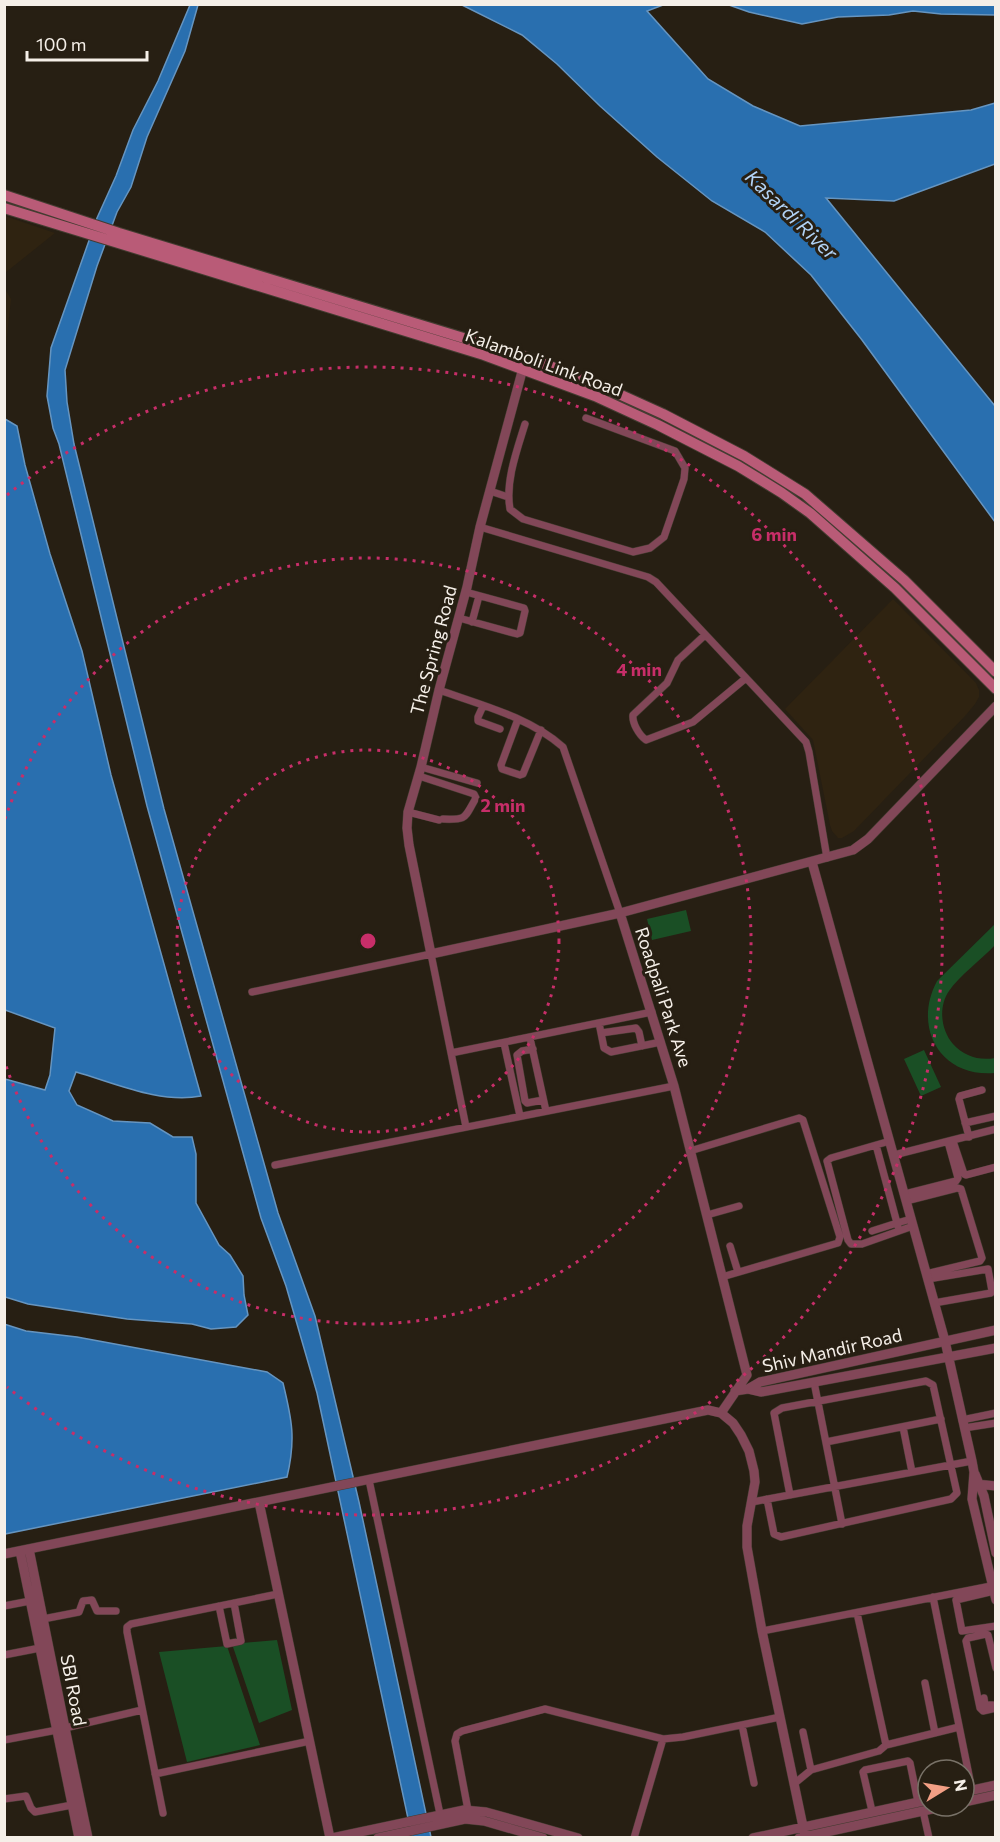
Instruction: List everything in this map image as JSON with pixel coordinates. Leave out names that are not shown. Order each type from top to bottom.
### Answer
[{"type":"main road","name":"Kalamboli Link Road","points":[[4,195],[61,220]]},
{"type":"main road","points":[[10,210],[18,200]]},
{"type":"main road","name":"Kalamboli Link Road","points":[[10,210],[61,220],[484,355],[595,396],[648,420],[738,466],[810,513],[895,588],[996,689]]},
{"type":"main road","name":"Kalamboli Link Road","points":[[117,238],[526,357],[599,385],[663,414],[744,456],[789,483],[818,504],[887,564],[996,672]]},
{"type":"street","name":"The Spring Road","points":[[431,954],[409,845],[408,812],[466,592],[480,527],[526,357]]},
{"type":"street","points":[[525,424],[515,457],[508,497],[510,509],[523,519],[633,552],[650,548],[664,537],[684,479],[685,468],[675,452],[586,418]]},
{"type":"street","points":[[500,452],[515,457]]},
{"type":"street","points":[[490,491],[508,497]]},
{"type":"street","points":[[480,527],[648,577],[656,582],[806,742],[827,858]]},
{"type":"street","points":[[459,618],[520,633],[524,608],[466,592]]},
{"type":"street","points":[[472,622],[479,596]]},
{"type":"street","points":[[705,634],[678,660],[667,684],[633,715],[632,719],[641,737],[646,740],[693,722],[746,678]]},
{"type":"street","name":"Roadpali Park Ave","points":[[439,690],[506,714],[541,730],[563,747],[566,753],[620,913],[674,1086],[747,1375],[735,1391]]},
{"type":"street","points":[[483,706],[478,721],[499,731],[506,714]]},
{"type":"street","points":[[252,992],[620,913],[853,850],[868,839],[996,706]]},
{"type":"street","points":[[518,719],[501,765],[502,769],[523,774],[541,730]]},
{"type":"street","points":[[420,772],[477,783]]},
{"type":"street","points":[[408,812],[441,819],[461,820],[465,818],[476,798],[474,794],[420,772]]},
{"type":"street","points":[[812,862],[945,1341],[976,1484],[984,1496],[996,1553]]},
{"type":"street","points":[[431,954],[466,1127]]},
{"type":"street","points":[[451,1053],[652,1012]]},
{"type":"street","points":[[599,1023],[604,1048],[611,1052],[661,1042]]},
{"type":"street","points":[[601,1033],[636,1028],[642,1046]]},
{"type":"street","points":[[530,1038],[546,1111]]},
{"type":"street","points":[[504,1043],[520,1116]]},
{"type":"street","points":[[533,1049],[522,1051],[517,1055],[525,1101],[527,1103],[543,1100]]},
{"type":"street","points":[[275,1165],[674,1086]]},
{"type":"street","points":[[969,1137],[959,1100],[960,1096],[982,1090]]},
{"type":"street","points":[[965,1123],[996,1116]]},
{"type":"street","points":[[690,1151],[799,1118],[803,1120],[840,1237],[838,1243],[722,1277]]},
{"type":"street","points":[[894,1155],[996,1129]]},
{"type":"street","points":[[890,1141],[831,1158],[827,1165],[851,1244],[862,1244],[912,1222]]},
{"type":"street","points":[[951,1142],[964,1174],[996,1167]]},
{"type":"street","points":[[905,1197],[956,1181],[958,1178],[951,1142]]},
{"type":"street","points":[[876,1145],[898,1227]]},
{"type":"street","points":[[905,1197],[961,1189],[982,1258],[980,1261],[927,1276]]},
{"type":"street","points":[[707,1215],[739,1206]]},
{"type":"street","points":[[872,1231],[898,1227]]},
{"type":"street","points":[[730,1246],[738,1272]]},
{"type":"street","points":[[927,1276],[988,1269],[991,1293],[934,1303]]},
{"type":"street","name":"Shiv Mandir Road","points":[[748,1389],[760,1382],[996,1330]]},
{"type":"street","name":"Shiv Mandir Road","points":[[748,1389],[761,1392],[996,1347]]},
{"type":"street","points":[[767,1499],[774,1534],[781,1537],[951,1499],[957,1493],[933,1385],[926,1381],[782,1408],[774,1413],[790,1495]]},
{"type":"street","points":[[814,1382],[842,1524]]},
{"type":"street","points":[[720,1413],[735,1391],[748,1389]]},
{"type":"street","points":[[4,1554],[708,1410],[720,1413],[733,1423],[749,1451],[755,1482],[747,1526],[747,1547],[803,1833]]},
{"type":"street","points":[[963,1424],[996,1413]]},
{"type":"street","points":[[826,1442],[941,1419]]},
{"type":"street","points":[[963,1424],[996,1423]]},
{"type":"street","points":[[903,1426],[912,1472]]},
{"type":"street","points":[[752,1502],[972,1461]]},
{"type":"street","points":[[367,1480],[437,1817]]},
{"type":"street","points":[[976,1484],[996,1486]]},
{"type":"street","points":[[976,1484],[972,1499],[994,1590]]},
{"type":"street","points":[[259,1502],[331,1838],[400,1827],[437,1817],[456,1815],[468,1810],[486,1812],[578,1838]]},
{"type":"street","name":"SBI Road","points":[[25,1550],[30,1601],[40,1648],[88,1838]]},
{"type":"street","name":"SBI Road","points":[[25,1550],[44,1619],[79,1838]]},
{"type":"street","points":[[762,1631],[933,1597],[994,1590]]},
{"type":"street","points":[[994,1590],[956,1600],[963,1632],[996,1626]]},
{"type":"street","points":[[163,1813],[127,1627],[131,1624],[278,1594]]},
{"type":"street","points":[[933,1597],[963,1758]]},
{"type":"street","points":[[44,1619],[79,1612],[83,1601],[89,1599],[92,1600],[97,1611],[116,1611]]},
{"type":"street","points":[[4,1606],[30,1601]]},
{"type":"street","points":[[219,1606],[227,1644],[241,1641],[234,1603]]},
{"type":"street","points":[[857,1613],[886,1745]]},
{"type":"street","points":[[221,1617],[236,1614]]},
{"type":"street","points":[[996,1668],[988,1635],[968,1638],[966,1641],[980,1708],[982,1711],[996,1706]]},
{"type":"street","points":[[4,1655],[40,1648]]},
{"type":"street","points":[[925,1683],[935,1733]]},
{"type":"street","points":[[984,1698],[986,1705],[996,1706]]},
{"type":"street","points":[[468,1810],[456,1741],[457,1734],[462,1731],[545,1709],[663,1739],[780,1717]]},
{"type":"street","points":[[4,1740],[142,1710]]},
{"type":"street","points":[[742,1725],[754,1783]]},
{"type":"street","points":[[795,1783],[811,1770],[879,1751],[886,1745],[959,1727]]},
{"type":"street","points":[[803,1732],[811,1770]]},
{"type":"street","points":[[634,1838],[663,1739]]},
{"type":"street","points":[[155,1774],[310,1742]]},
{"type":"street","points":[[872,1811],[863,1772],[865,1770],[908,1761],[916,1782]]},
{"type":"street","points":[[976,1789],[996,1785]]},
{"type":"street","points":[[976,1799],[996,1795]]},
{"type":"street","points":[[4,1799],[26,1796],[35,1812],[72,1805]]},
{"type":"street","points":[[803,1833],[872,1811],[916,1805]]},
{"type":"street","points":[[753,1838],[803,1833],[916,1806]]},
{"type":"street","points":[[456,1815],[543,1838]]},
{"type":"street","points":[[925,1818],[929,1838]]},
{"type":"street","points":[[378,1838],[400,1827]]},
{"type":"shaded area","points":[[4,216],[55,233],[5,273]]},
{"type":"shaded area","points":[[5,289],[11,299],[5,355]]},
{"type":"shaded area","points":[[893,599],[976,683],[979,697],[965,716],[854,831],[838,838],[830,825],[813,740],[785,709]]},
{"type":"green space","points":[[686,910],[691,931],[652,940],[647,919]]},
{"type":"green space","points":[[995,924],[995,945],[953,985],[943,1004],[942,1011],[946,1032],[957,1048],[978,1058],[995,1058],[995,1073],[976,1072],[960,1067],[946,1058],[936,1046],[930,1032],[928,1016],[930,999],[937,981]]},
{"type":"green space","points":[[924,1050],[941,1087],[921,1096],[904,1059]]},
{"type":"green space","points":[[277,1640],[292,1710],[259,1723],[232,1644]]},
{"type":"green space","points":[[227,1646],[260,1745],[187,1762],[159,1652]]},
{"type":"water","points":[[995,4],[995,15],[913,11],[889,15],[838,17],[802,24],[729,5]]},
{"type":"water","points":[[190,5],[198,5],[185,51],[147,137],[131,187],[117,212],[97,266],[65,370],[67,402],[74,444],[164,809],[278,1213],[315,1316],[359,1502],[431,1837],[412,1837],[317,1393],[286,1286],[261,1218],[147,806],[47,396],[51,348],[97,218],[133,130],[158,81]]},
{"type":"water","name":"Kasardi River","points":[[462,5],[663,5],[647,11],[708,79],[753,106],[800,126],[971,110],[995,103],[995,164],[894,201],[826,198],[995,406],[995,522],[862,340],[811,275],[765,232],[712,201],[657,157],[557,64],[522,35]]},
{"type":"water","points":[[5,419],[17,426],[25,465],[50,554],[82,651],[111,775],[201,1096],[185,1098],[154,1095],[76,1072],[69,1091],[77,1105],[113,1121],[150,1123],[173,1137],[192,1137],[196,1154],[196,1203],[219,1245],[230,1255],[243,1276],[248,1315],[236,1327],[211,1329],[192,1324],[127,1319],[28,1304],[5,1297],[5,1079],[45,1090],[50,1075],[55,1028],[5,1010]]},
{"type":"water","points":[[4,1324],[26,1331],[77,1337],[267,1372],[283,1383],[289,1408],[292,1440],[287,1477],[5,1534]]}]
